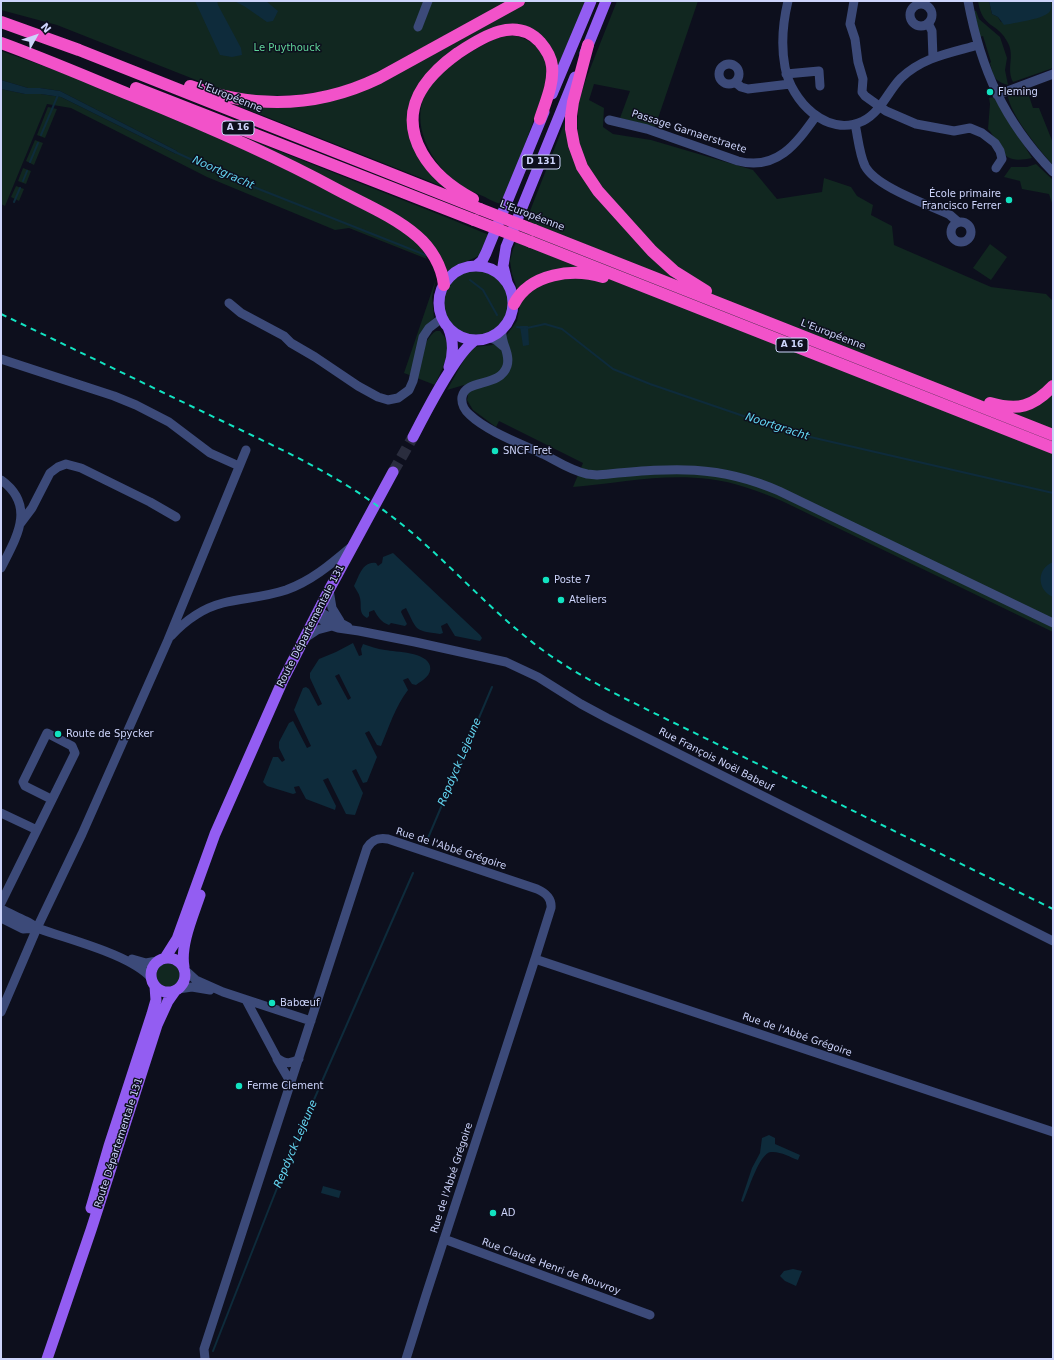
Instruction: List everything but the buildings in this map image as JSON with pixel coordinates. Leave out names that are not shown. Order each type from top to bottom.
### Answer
[{"type":"highway","points":[[54,40],[106,55],[189,86],[224,96],[261,102],[299,101],[334,95],[375,80],[519,1]]},
{"type":"highway","name":"L'Européenne","points":[[1,22],[54,40],[480,206],[604,258],[1053,434]]},
{"type":"highway","points":[[480,206],[444,180],[431,166],[421,150],[414,133],[413,115],[417,98],[426,82],[434,72],[452,57],[484,37],[506,30],[522,32],[538,40],[546,51],[552,64],[551,84],[540,119]]},
{"type":"highway","points":[[1,42],[217,131],[289,164],[399,223],[418,236],[429,250],[438,263],[444,285]]},
{"type":"highway","name":"A 16","points":[[1,42],[91,71],[531,242],[1053,448]]},
{"type":"highway","points":[[588,45],[573,102],[571,121],[575,149],[587,176],[638,238],[674,271],[697,286],[770,323]]},
{"type":"highway","points":[[514,304],[523,291],[534,284],[552,276],[574,273],[598,276],[684,303]]},
{"type":"highway","points":[[886,368],[992,404],[1009,407],[1029,405],[1041,398],[1053,386]]},
{"type":"main road","name":"D 131","points":[[476,266],[483,259],[488,250],[540,119],[565,65],[591,1]]},
{"type":"main road","name":"D 131","points":[[507,282],[503,266],[506,248],[606,1]]},
{"type":"main road","points":[[441,386],[453,350],[452,340],[445,323],[440,310],[439,301],[444,285],[449,277],[458,270],[469,266],[476,266],[493,270],[501,275],[507,282],[512,293],[514,304],[511,318],[502,330],[491,338],[476,340],[465,339],[459,336],[445,323]]},
{"type":"main road","points":[[413,437],[441,386],[464,350],[476,340]]},
{"type":"main road","name":"Route Départementale 131","points":[[161,960],[177,939],[209,849],[267,716],[303,640],[393,472]]},
{"type":"main road","name":"Route Départementale 131","points":[[184,968],[182,956],[186,940],[238,785]]},
{"type":"main road","points":[[176,959],[184,968],[186,976],[177,990],[165,992],[153,983],[152,969],[161,960],[176,959]]},
{"type":"main road","name":"Route Départementale 131","points":[[67,1298],[97,1185],[152,1014],[156,996],[153,983]]},
{"type":"main road","name":"Route Départementale 131","points":[[47,1359],[91,1230],[157,1025],[168,1000],[177,990]]},
{"type":"street","points":[[418,27],[428,1]]},
{"type":"street","points":[[788,1],[783,50],[786,74],[790,84],[801,101],[816,116],[834,125],[855,124],[867,119],[879,107],[904,75],[918,65],[933,58],[978,45]]},
{"type":"street","points":[[854,1],[850,24],[863,79],[862,92],[865,96],[879,107],[890,113],[919,124],[954,131],[970,128],[980,132],[994,141],[998,147],[1002,159],[996,168]]},
{"type":"street","points":[[968,1],[978,45],[997,95],[1007,114],[1019,131],[1033,150],[1053,172]]},
{"type":"street","points":[[928,23],[932,31],[933,58]]},
{"type":"street","points":[[786,74],[819,71],[820,86]]},
{"type":"street","points":[[997,95],[1053,74]]},
{"type":"street","points":[[735,82],[741,87],[748,89],[790,84]]},
{"type":"street","name":"Passage Garnaerstraete","points":[[609,120],[647,129],[738,161],[751,162],[768,160],[786,152],[797,142],[816,116]]},
{"type":"street","points":[[855,124],[863,162],[876,180],[950,215],[958,222]]},
{"type":"street","points":[[229,303],[241,313],[284,336],[291,343],[358,386],[378,397],[388,400],[398,398],[409,390],[413,381],[423,337],[430,328],[445,323]]},
{"type":"street","points":[[502,330],[502,339],[508,356],[506,368],[501,376],[469,387],[462,398],[464,409],[480,423],[495,431],[587,474],[596,475],[661,470],[696,470],[726,473],[757,482],[779,491],[1053,623]]},
{"type":"street","points":[[491,338],[498,341],[506,351]]},
{"type":"street","points":[[1,359],[114,396],[140,407],[168,422],[210,453],[239,466]]},
{"type":"street","points":[[1,1012],[37,928],[82,834],[168,640],[246,450]]},
{"type":"street","points":[[20,524],[32,508],[48,474],[58,466],[66,464],[81,468],[150,502],[176,517]]},
{"type":"street","points":[[1,480],[13,491],[21,510],[18,534],[1,568]]},
{"type":"street","points":[[168,640],[182,625],[211,607],[227,602],[279,592],[306,581],[331,565],[352,546]]},
{"type":"street","points":[[329,590],[330,600],[334,611],[343,625]]},
{"type":"street","name":"Rue François Noël Babeuf","points":[[317,613],[359,631]]},
{"type":"street","name":"Rue François Noël Babeuf","points":[[317,613],[332,626],[342,629],[359,631],[496,659],[520,668],[607,718],[1053,941]]},
{"type":"street","points":[[303,640],[317,630],[332,626]]},
{"type":"street","points":[[1,903],[51,799],[60,786],[75,751],[70,744],[47,733],[23,783],[25,786],[51,799]]},
{"type":"street","points":[[1,812],[37,830]]},
{"type":"street","name":"Rue de l'Abbé Grégoire","points":[[205,1359],[204,1349],[367,848],[371,842],[377,838],[388,839],[521,883],[545,893],[550,900],[551,908],[406,1359]]},
{"type":"street","points":[[1,909],[25,920],[37,928],[114,955],[146,963],[161,960]]},
{"type":"street","points":[[1,918],[23,929],[37,928]]},
{"type":"street","points":[[114,955],[140,968],[153,983]]},
{"type":"street","name":"Rue de l'Abbé Grégoire","points":[[535,959],[1053,1132]]},
{"type":"street","points":[[184,968],[196,980],[223,992],[311,1021]]},
{"type":"street","points":[[177,990],[192,987],[223,992]]},
{"type":"street","points":[[246,1000],[291,1083]]},
{"type":"street","points":[[276,1056],[281,1061],[286,1063],[299,1059]]},
{"type":"street","name":"Rue Claude Henri de Rouvroy","points":[[444,1239],[650,1316]]},
{"type":"green space","name":"Le Puythouck","points":[[1,1],[510,1],[368,77],[333,90],[297,95],[264,96],[229,93],[57,25],[1,10]]},
{"type":"green space","points":[[525,1],[585,1],[557,70],[554,55],[516,27],[433,67],[409,119],[449,189],[234,104],[322,101]]},
{"type":"green space","points":[[617,1],[698,1],[655,127],[620,118],[630,91],[594,84],[589,100],[604,108],[603,127],[613,134],[651,140],[753,170],[777,199],[822,192],[824,178],[851,187],[857,196],[873,205],[871,215],[892,226],[894,245],[991,287],[1046,294],[1053,301],[1053,632],[782,501],[746,487],[709,479],[675,477],[641,479],[573,487],[583,463],[499,421],[496,427],[473,410],[467,400],[468,396],[464,385],[447,390],[471,350],[475,347],[492,345],[506,336],[517,321],[521,300],[512,274],[510,261],[513,249],[530,211],[566,119],[577,140],[578,105],[586,79]]},
{"type":"green space","points":[[978,1],[989,1],[992,14],[998,17],[1001,22],[1051,9],[1051,1],[1053,1],[1053,68],[1013,82],[1010,72],[1011,53],[1008,43],[1004,36],[983,16]]},
{"type":"green space","points":[[974,11],[976,11],[979,19],[1000,37],[1007,58],[1005,70],[1008,85],[995,78],[983,36],[980,37]]},
{"type":"green space","points":[[504,35],[521,37],[535,45],[544,58],[547,66],[547,75],[543,96],[502,204],[473,192],[455,181],[446,173],[438,163],[425,141],[420,117],[426,92],[440,75],[472,51]]},
{"type":"green space","points":[[1,51],[81,80],[159,111],[275,164],[365,209],[403,230],[414,238],[420,245],[427,259],[349,228],[335,230],[207,177],[71,108],[47,104],[5,206],[1,204],[1,89],[25,94],[41,94],[61,97],[176,154],[177,151],[60,91],[28,88],[1,80]]},
{"type":"green space","points":[[1026,87],[1033,108],[1039,108],[1053,143],[1053,165],[1025,130],[1012,110],[1008,93]]},
{"type":"green space","points":[[994,97],[1032,158],[1021,160],[1008,157],[1004,154],[988,129],[989,98]]},
{"type":"green space","points":[[48,107],[57,109],[45,138],[37,135]]},
{"type":"green space","points":[[233,133],[489,235],[479,256],[460,264],[448,272],[436,251],[420,233]]},
{"type":"green space","points":[[35,140],[43,143],[34,165],[26,161]]},
{"type":"green space","points":[[1036,164],[1053,180],[1053,206],[1049,194],[1022,189],[1020,181],[1004,177],[1011,167],[1027,167]]},
{"type":"green space","points":[[23,168],[31,171],[26,184],[18,181]]},
{"type":"green space","points":[[16,186],[24,189],[19,201],[11,197]]},
{"type":"green space","points":[[990,244],[1007,257],[991,280],[973,268]]},
{"type":"green space","points":[[476,270],[489,273],[499,280],[506,290],[509,303],[506,316],[499,326],[489,333],[476,336],[463,333],[453,326],[446,316],[443,303],[446,290],[453,280],[463,273]]},
{"type":"green space","points":[[436,279],[432,297],[434,318],[423,331],[412,376],[404,373]]},
{"type":"green space","points":[[436,331],[440,331],[445,338],[448,343],[448,349],[444,365],[435,385],[417,378],[425,346],[431,335]]},
{"type":"green space","points":[[168,963],[176,967],[180,975],[176,983],[168,987],[160,983],[156,975],[160,967]]},
{"type":"water","points":[[195,1],[217,1],[241,48],[242,55],[232,57],[220,55]]},
{"type":"water","points":[[234,1],[266,1],[278,11],[273,21],[267,22]]},
{"type":"water","points":[[989,1],[1051,1],[1051,7],[1047,14],[1042,16],[1004,25],[998,17],[992,14]]},
{"type":"water","points":[[1,80],[28,88],[60,91],[177,151],[176,154],[61,97],[41,94],[25,94],[1,89]]},
{"type":"water","points":[[520,326],[528,326],[529,345],[523,346]]},
{"type":"water","points":[[393,553],[480,635],[482,638],[480,641],[455,636],[447,623],[441,626],[443,633],[425,632],[415,626],[406,608],[401,612],[407,624],[405,626],[391,623],[389,625],[386,624],[380,619],[374,610],[369,612],[369,616],[367,618],[362,614],[360,596],[354,586],[359,574],[367,564],[376,563],[378,566],[382,563],[383,557]]},
{"type":"water","points":[[1053,562],[1053,597],[1044,590],[1041,585],[1041,574],[1047,565]]},
{"type":"water","points":[[353,643],[359,656],[362,655],[361,649],[363,644],[382,650],[417,655],[428,661],[430,666],[430,672],[428,675],[416,685],[412,684],[408,678],[403,680],[408,690],[396,710],[381,746],[377,745],[369,731],[365,733],[377,757],[367,782],[363,783],[356,769],[352,771],[363,793],[355,815],[346,814],[328,778],[323,780],[336,806],[335,810],[306,799],[299,786],[294,787],[296,793],[293,794],[267,786],[263,782],[273,757],[278,757],[282,762],[285,760],[279,748],[279,742],[289,723],[293,721],[307,748],[311,746],[294,710],[303,688],[306,687],[309,689],[318,706],[322,704],[310,678],[310,673],[319,659]],"holes":[[[339,674],[351,698],[348,700],[335,676]]]},
{"type":"water","points":[[769,1135],[775,1138],[775,1144],[800,1155],[798,1160],[778,1152],[771,1152],[767,1154],[762,1159],[754,1174],[743,1202],[741,1201],[752,1168],[760,1153],[762,1138]]},
{"type":"water","points":[[323,1186],[341,1191],[339,1198],[321,1193]]},
{"type":"water","points":[[793,1269],[802,1271],[796,1286],[785,1281],[780,1276],[784,1271]]},
{"type":"waterway","points":[[41,135],[58,95]]},
{"type":"waterway","points":[[30,162],[38,143]]},
{"type":"waterway","name":"Noortgracht","points":[[175,152],[236,180],[428,256]]},
{"type":"waterway","points":[[23,181],[27,171]]},
{"type":"waterway","points":[[14,202],[20,188]]},
{"type":"waterway","name":"Noortgracht","points":[[470,280],[483,290],[497,315]]},
{"type":"waterway","name":"Noortgracht","points":[[527,328],[545,324],[562,329],[613,369],[650,384],[793,433],[1053,493]]},
{"type":"waterway","name":"Noortgracht","points":[[517,327],[523,328]]},
{"type":"waterway","name":"Repdyck Lejeune","points":[[428,838],[492,687]]},
{"type":"waterway","name":"Repdyck Lejeune","points":[[213,1351],[292,1150],[413,873]]},
{"type":"tunnel","points":[[393,472],[413,437]]},
{"type":"railway","points":[[1,314],[281,449],[341,482],[399,522],[436,554],[507,621],[541,649],[571,669],[619,696],[1053,909]]},
{"type":"place","name":"Fleming","points":[[990,92]]},
{"type":"place","name":"École primaire Francisco Ferrer","points":[[1009,200]]},
{"type":"place","name":"SNCF Fret","points":[[495,451]]},
{"type":"place","name":"Poste 7","points":[[546,580]]},
{"type":"place","name":"Ateliers","points":[[561,600]]},
{"type":"place","name":"Route de Spycker","points":[[58,734]]},
{"type":"place","name":"Babœuf","points":[[272,1003]]},
{"type":"place","name":"Ferme Clement","points":[[239,1086]]},
{"type":"place","name":"AD","points":[[493,1213]]}]
